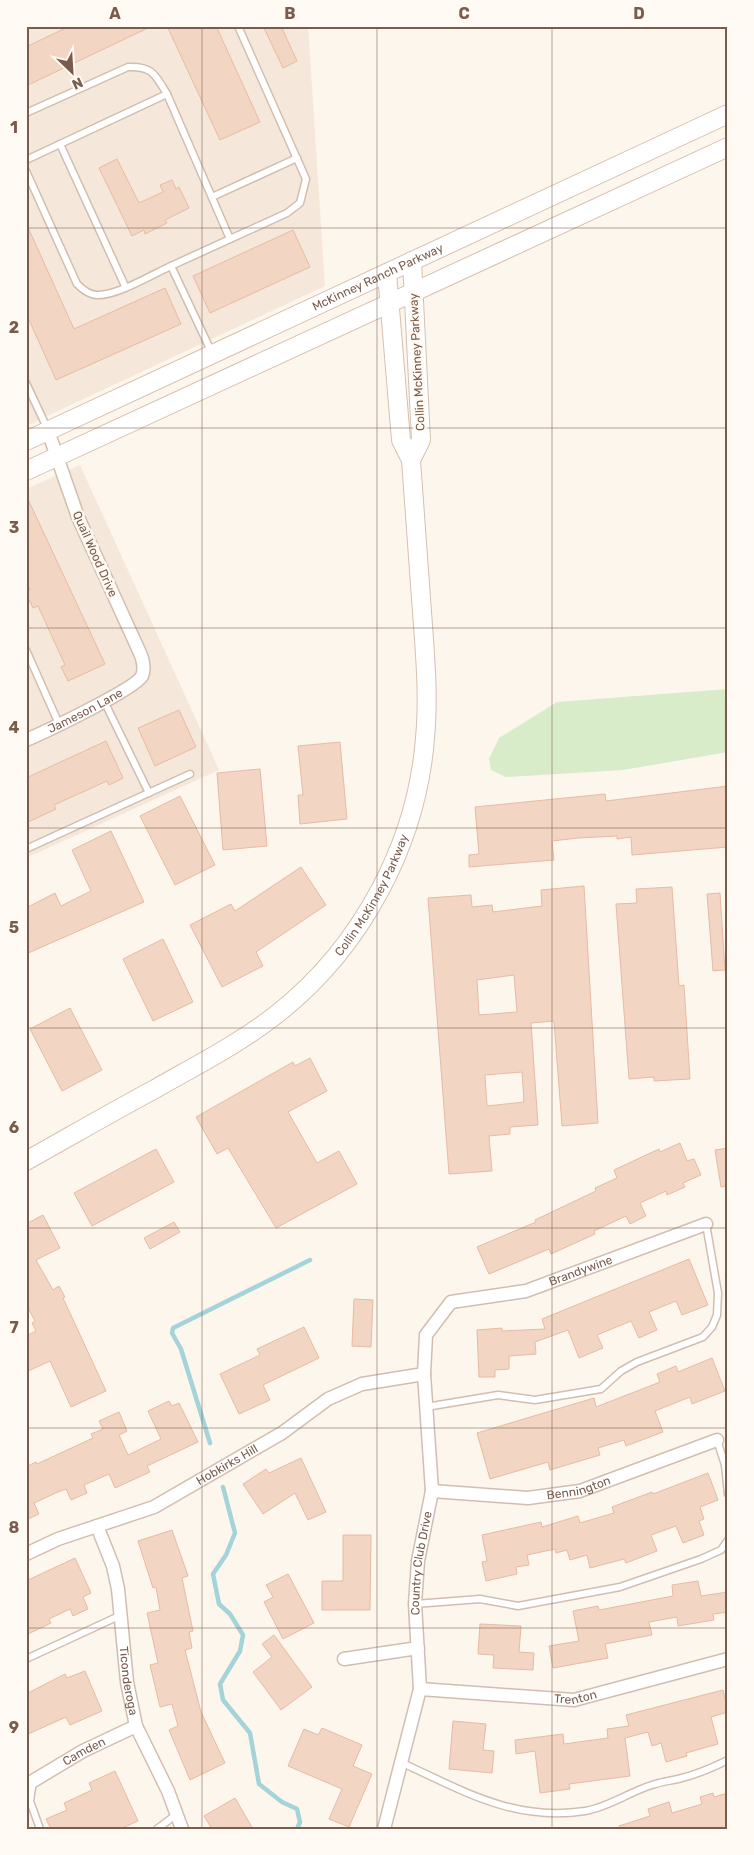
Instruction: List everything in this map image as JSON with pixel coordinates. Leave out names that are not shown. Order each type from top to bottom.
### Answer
[{"type":"main road","name":"McKinney Ranch Parkway","points":[[26,440],[728,114]]},
{"type":"main road","points":[[26,472],[728,147]]},
{"type":"main road","name":"Collin McKinney Parkway","points":[[411,460],[420,440],[412,261]]},
{"type":"main road","name":"Collin McKinney Parkway","points":[[26,1162],[233,1045],[265,1024],[300,994],[336,956],[375,899],[405,832],[419,783],[426,738],[426,661],[411,460],[401,440],[387,273]]},
{"type":"street","name":"Quail Wood Drive","points":[[48,431],[85,535],[140,653],[143,665],[142,676]]},
{"type":"street","name":"Jameson Lane","points":[[26,740],[60,725],[142,676]]},
{"type":"street","name":"Brandywine","points":[[451,1302],[526,1291],[706,1224]]},
{"type":"street","name":"Country Club Drive","points":[[384,1829],[420,1689],[415,1604],[418,1560],[432,1491],[424,1374],[426,1335],[451,1302]]},
{"type":"street","name":"Hobkirks Hill","points":[[26,1554],[58,1539],[154,1507],[282,1433],[328,1399],[362,1384],[424,1374]]},
{"type":"street","name":"Bennington","points":[[432,1491],[528,1498],[580,1491],[717,1440]]},
{"type":"street","name":"Ticonderoga","points":[[97,1526],[113,1566],[118,1589],[119,1616],[127,1682],[136,1726],[177,1814],[182,1829]]},
{"type":"street","points":[[344,1659],[418,1648]]},
{"type":"street","name":"Trenton","points":[[420,1689],[574,1700],[728,1659]]},
{"type":"street","name":"Camden","points":[[33,1781],[83,1750],[136,1726]]},
{"type":"lane","points":[[26,171],[77,284],[83,290],[96,295],[125,286],[287,213],[300,203],[306,179],[238,26]]},
{"type":"lane","points":[[26,113],[128,67],[143,66],[156,75],[167,94],[230,239]]},
{"type":"lane","points":[[26,160],[167,94]]},
{"type":"lane","points":[[60,144],[125,286]]},
{"type":"lane","points":[[212,197],[297,158]]},
{"type":"lane","points":[[171,266],[212,354]]},
{"type":"lane","points":[[26,383],[48,431]]},
{"type":"lane","points":[[26,650],[60,725]]},
{"type":"lane","points":[[104,700],[149,793]]},
{"type":"lane","points":[[26,849],[190,774]]},
{"type":"lane","points":[[426,1406],[498,1395],[534,1400],[601,1389],[637,1362],[702,1338],[712,1327],[717,1315],[718,1293],[706,1224]]},
{"type":"lane","points":[[717,1440],[725,1465],[728,1494]]},
{"type":"lane","points":[[415,1604],[480,1599],[518,1606],[620,1587],[701,1559],[721,1550],[728,1540]]},
{"type":"lane","points":[[26,1659],[119,1616]]},
{"type":"lane","points":[[400,1762],[493,1804],[520,1811],[550,1813],[594,1809],[652,1785],[678,1779],[728,1760]]},
{"type":"lane","points":[[33,1781],[30,1801],[40,1829]]},
{"type":"lane","points":[[157,1829],[177,1814]]},
{"type":"shaded area","points":[[26,26],[308,26],[325,286],[26,426]]},
{"type":"shaded area","points":[[80,465],[219,770],[26,858],[26,489]]},
{"type":"green space","points":[[728,689],[728,752],[623,770],[506,777],[491,770],[489,759],[499,738],[557,702]]},
{"type":"building","points":[[70,26],[152,26],[26,86],[26,47]]},
{"type":"building","points":[[167,26],[216,26],[260,122],[220,140]]},
{"type":"building","points":[[263,26],[281,26],[297,61],[283,68]]},
{"type":"building","points":[[117,159],[139,203],[163,192],[160,185],[172,180],[176,189],[179,187],[189,208],[165,220],[167,223],[145,234],[144,230],[132,236],[99,168]]},
{"type":"building","points":[[26,223],[74,329],[165,288],[181,324],[56,380],[26,313]]},
{"type":"building","points":[[293,230],[310,267],[210,313],[193,276]]},
{"type":"building","points":[[26,495],[105,664],[68,681],[61,667],[65,665],[38,606],[33,608],[26,593],[30,590],[26,581]]},
{"type":"building","points":[[179,710],[196,747],[155,766],[138,728]]},
{"type":"building","points":[[106,741],[123,778],[109,785],[107,781],[54,805],[56,809],[26,823],[26,778]]},
{"type":"building","points":[[340,742],[347,819],[300,824],[298,795],[303,795],[298,746]]},
{"type":"building","points":[[260,769],[267,846],[223,850],[217,773]]},
{"type":"building","points":[[728,786],[728,847],[632,855],[631,837],[617,839],[617,836],[578,838],[552,841],[554,860],[469,867],[469,855],[479,854],[475,807],[605,794],[606,801]]},
{"type":"building","points":[[180,796],[215,865],[175,885],[140,816]]},
{"type":"building","points":[[111,831],[144,902],[26,954],[26,908],[55,893],[61,906],[91,891],[72,850]]},
{"type":"building","points":[[301,867],[326,905],[256,952],[263,966],[222,987],[190,925],[231,904],[235,911]]},
{"type":"building","points":[[584,886],[598,1123],[562,1126],[554,1021],[531,1023],[538,1125],[510,1127],[510,1134],[489,1136],[492,1171],[449,1174],[428,898],[471,895],[472,907],[492,905],[493,912],[542,906],[541,890]],"holes":[[[514,975],[517,1012],[479,1015],[477,980]],[[522,1072],[524,1102],[487,1106],[485,1075]]]},
{"type":"building","points":[[672,887],[679,986],[684,985],[690,1079],[654,1081],[654,1077],[629,1079],[616,904],[637,903],[636,889]]},
{"type":"building","points":[[720,893],[725,970],[713,971],[707,894]]},
{"type":"building","points":[[163,939],[193,1002],[153,1021],[123,959]]},
{"type":"building","points":[[70,1008],[102,1070],[62,1091],[30,1029]]},
{"type":"building","points":[[310,1058],[327,1091],[288,1112],[317,1163],[339,1151],[357,1184],[276,1228],[228,1148],[217,1154],[196,1117],[293,1062],[295,1066]]},
{"type":"building","points":[[680,1143],[687,1161],[694,1159],[701,1175],[683,1183],[685,1187],[667,1195],[666,1191],[640,1203],[646,1216],[630,1224],[626,1216],[594,1231],[595,1234],[551,1254],[549,1249],[489,1274],[477,1247],[536,1222],[535,1220],[596,1191],[595,1188],[617,1178],[614,1170],[659,1149],[660,1152]]},
{"type":"building","points":[[728,1148],[728,1186],[721,1187],[715,1150]]},
{"type":"building","points":[[156,1149],[174,1182],[92,1226],[74,1193]]},
{"type":"building","points":[[43,1215],[60,1248],[36,1260],[53,1290],[59,1286],[65,1297],[63,1298],[106,1391],[71,1407],[50,1361],[26,1372],[26,1336],[36,1331],[32,1323],[35,1321],[26,1304],[26,1224]]},
{"type":"building","points":[[174,1222],[180,1232],[150,1249],[144,1238]]},
{"type":"building","points":[[689,1259],[708,1305],[682,1315],[676,1301],[649,1312],[657,1330],[639,1338],[631,1321],[597,1335],[603,1348],[579,1358],[568,1330],[535,1342],[536,1354],[509,1356],[509,1369],[495,1370],[495,1377],[479,1377],[477,1330],[502,1328],[502,1331],[545,1329],[542,1319]]},
{"type":"building","points":[[354,1299],[373,1300],[371,1347],[352,1346]]},
{"type":"building","points":[[304,1327],[319,1358],[263,1385],[270,1400],[239,1414],[220,1374],[260,1355],[257,1349]]},
{"type":"building","points":[[712,1358],[725,1391],[692,1404],[690,1397],[655,1411],[663,1432],[626,1446],[624,1440],[598,1448],[600,1455],[550,1470],[548,1462],[490,1479],[477,1433],[594,1398],[596,1407],[660,1382],[657,1374],[676,1366],[678,1372]]},
{"type":"building","points":[[169,1401],[172,1406],[179,1403],[198,1442],[147,1466],[150,1472],[115,1488],[109,1474],[84,1485],[87,1493],[71,1500],[66,1489],[58,1492],[34,1503],[39,1514],[26,1520],[26,1467],[36,1462],[37,1464],[93,1438],[91,1434],[103,1429],[99,1421],[119,1412],[127,1431],[119,1435],[128,1455],[161,1439],[148,1411]]},
{"type":"building","points":[[301,1458],[326,1512],[308,1520],[295,1493],[263,1514],[243,1484],[266,1469],[269,1473]]},
{"type":"building","points":[[708,1473],[718,1500],[700,1507],[704,1519],[699,1521],[704,1535],[683,1543],[676,1526],[651,1535],[657,1551],[626,1563],[624,1559],[590,1568],[587,1555],[570,1560],[567,1550],[556,1553],[555,1549],[527,1555],[529,1565],[516,1567],[517,1574],[486,1581],[482,1562],[487,1561],[482,1535],[541,1522],[542,1527],[578,1516],[580,1523],[614,1513],[612,1507]]},
{"type":"building","points":[[172,1530],[188,1576],[182,1578],[193,1631],[189,1632],[192,1648],[185,1650],[201,1712],[225,1763],[190,1780],[169,1730],[178,1726],[172,1704],[160,1707],[150,1665],[158,1663],[147,1613],[160,1610],[156,1587],[153,1588],[138,1541]]},
{"type":"building","points":[[343,1535],[371,1535],[370,1610],[322,1610],[322,1581],[343,1581]]},
{"type":"building","points":[[75,1558],[91,1593],[83,1597],[88,1609],[73,1616],[70,1609],[49,1619],[51,1623],[26,1635],[26,1581]]},
{"type":"building","points":[[288,1574],[314,1623],[283,1639],[264,1602],[273,1597],[266,1585]]},
{"type":"building","points":[[698,1581],[701,1596],[728,1592],[728,1612],[713,1614],[714,1620],[678,1626],[677,1617],[649,1622],[652,1635],[605,1644],[608,1658],[553,1668],[549,1646],[579,1641],[573,1611],[598,1606],[599,1610],[673,1596],[672,1585]]},
{"type":"building","points":[[480,1624],[521,1626],[519,1652],[534,1653],[533,1670],[493,1668],[494,1655],[478,1654]]},
{"type":"building","points":[[274,1635],[312,1687],[281,1710],[253,1672],[272,1657],[262,1644]]},
{"type":"building","points":[[85,1671],[102,1711],[70,1725],[66,1717],[26,1735],[26,1694],[65,1674],[67,1678]]},
{"type":"building","points":[[723,1690],[728,1712],[711,1717],[718,1744],[686,1753],[687,1756],[666,1762],[661,1743],[652,1746],[648,1732],[625,1738],[630,1776],[569,1784],[570,1789],[540,1793],[535,1751],[516,1754],[515,1740],[563,1734],[564,1744],[608,1738],[607,1729],[629,1726],[626,1715]]},
{"type":"building","points":[[453,1721],[486,1724],[483,1750],[494,1751],[492,1773],[449,1769]]},
{"type":"building","points":[[322,1728],[362,1745],[353,1766],[372,1774],[349,1827],[329,1819],[342,1789],[288,1766],[304,1729],[318,1735]]},
{"type":"building","points":[[115,1771],[138,1821],[120,1829],[51,1829],[46,1819],[67,1810],[64,1803],[92,1790],[89,1783]]},
{"type":"building","points":[[713,1793],[714,1797],[728,1793],[728,1829],[620,1829],[619,1826],[650,1816],[648,1809],[669,1802],[672,1813],[702,1804],[700,1797]]},
{"type":"building","points":[[235,1798],[253,1829],[212,1829],[204,1816]]},
{"type":"waterway","points":[[210,1443],[181,1349],[172,1333],[173,1328],[310,1260]]},
{"type":"waterway","points":[[223,1487],[235,1533],[226,1555],[213,1574],[219,1604],[230,1614],[243,1635],[240,1651],[220,1684],[223,1700],[250,1733],[259,1784],[282,1802],[297,1809],[300,1822],[297,1829]]}]
